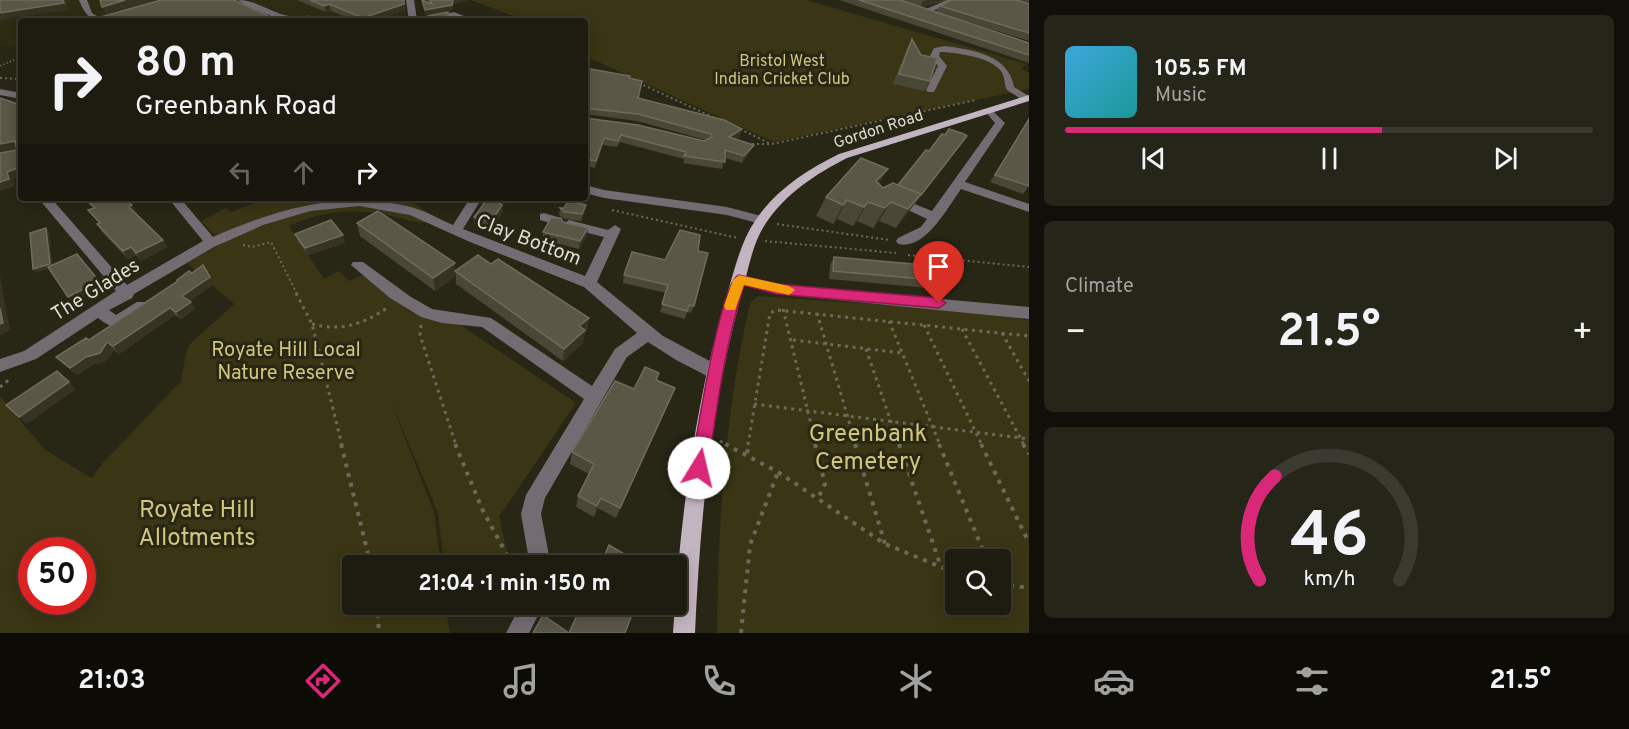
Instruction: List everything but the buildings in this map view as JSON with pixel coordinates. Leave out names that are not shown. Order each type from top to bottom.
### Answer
[{"type":"main road","name":"Gordon Road","points":[[761,220],[801,180],[832,160],[857,150],[1026,102]]},
{"type":"main road","points":[[684,633],[705,433],[715,372],[726,319],[751,240],[761,220]]},
{"type":"street","points":[[83,0],[89,14],[95,18]]},
{"type":"street","points":[[242,0],[286,18]]},
{"type":"street","points":[[410,0],[413,18]]},
{"type":"street","points":[[923,12],[954,0]]},
{"type":"street","points":[[292,9],[311,18]]},
{"type":"street","points":[[914,9],[934,15]]},
{"type":"street","points":[[435,18],[454,14],[464,18]]},
{"type":"street","points":[[931,90],[943,66],[934,56],[937,50],[945,49],[991,61],[999,66],[1007,72],[1010,88],[1026,102]]},
{"type":"street","points":[[0,92],[18,95]]},
{"type":"street","points":[[903,241],[926,230],[999,125],[998,118],[990,111]]},
{"type":"street","points":[[959,184],[1029,208]]},
{"type":"street","points":[[588,190],[727,211],[761,220]]},
{"type":"street","points":[[879,194],[935,217]]},
{"type":"street","points":[[47,201],[126,294]]},
{"type":"street","points":[[177,201],[210,241]]},
{"type":"street","name":"Clay Bottom","points":[[456,231],[473,201]]},
{"type":"street","name":"Clay Bottom","points":[[210,241],[284,213],[336,204],[368,203],[409,210],[589,283],[610,298],[648,334],[678,355],[715,372]]},
{"type":"street","name":"Clay Bottom","points":[[556,221],[614,232],[589,283]]},
{"type":"street","name":"The Glades","points":[[0,366],[30,355],[210,241]]},
{"type":"street","points":[[358,265],[421,311],[437,317],[468,317],[486,322],[593,396]]},
{"type":"street","points":[[739,280],[776,289],[1029,313]]},
{"type":"street","points":[[100,310],[110,326],[154,297]]},
{"type":"street","points":[[539,555],[531,514],[536,495],[621,352],[648,334]]},
{"type":"street","points":[[517,633],[527,615]]},
{"type":"path","points":[[0,66],[18,58]]},
{"type":"path","points":[[0,78],[18,79]]},
{"type":"path","points":[[633,81],[724,122]]},
{"type":"path","points":[[738,144],[772,144],[978,100]]},
{"type":"path","points":[[734,127],[772,144]]},
{"type":"path","points":[[578,201],[589,204]]},
{"type":"path","points":[[611,210],[726,236]]},
{"type":"path","points":[[761,220],[848,236],[903,241]]},
{"type":"path","points":[[252,247],[271,242],[312,324],[368,555]]},
{"type":"path","points":[[929,257],[944,288],[937,287],[928,270],[923,269],[939,303]]},
{"type":"path","points":[[312,324],[325,329],[358,323],[385,310],[401,296]]},
{"type":"path","points":[[783,309],[810,412],[825,484],[817,499]]},
{"type":"path","points":[[747,453],[753,404],[770,313],[783,309],[1029,336]]},
{"type":"path","points":[[421,311],[420,334],[443,413],[488,519],[507,555]]},
{"type":"path","points":[[817,313],[885,544]]},
{"type":"path","points":[[889,321],[982,549]]},
{"type":"path","points":[[924,325],[1029,543]]},
{"type":"path","points":[[962,329],[1029,454]]},
{"type":"path","points":[[1002,333],[1029,381]]},
{"type":"path","points":[[792,339],[902,353]]},
{"type":"path","points":[[866,349],[941,567]]},
{"type":"path","points":[[0,387],[5,384]]},
{"type":"path","points":[[753,404],[1029,439]]},
{"type":"path","points":[[705,433],[747,453],[778,472],[885,544],[945,569]]},
{"type":"path","points":[[741,633],[750,545],[778,472]]},
{"type":"path","points":[[1011,586],[1029,588]]},
{"type":"path","points":[[378,615],[379,633]]},
{"type":"shaded area","points":[[0,0],[404,0],[407,17],[18,18],[18,47],[0,46]]},
{"type":"green space","name":"Bristol West Indian Cricket Club","points":[[471,0],[806,0],[1027,64],[1021,69],[1029,72],[1029,89],[774,142],[588,57],[588,18],[519,18]]},
{"type":"green space","points":[[260,201],[411,201],[436,219],[424,223],[388,215],[350,211],[325,214],[289,226],[324,279],[339,271],[349,281],[365,274],[381,284],[409,311],[431,320],[459,324],[576,403],[499,517],[508,555],[443,555],[438,513],[389,397],[434,512],[440,555],[342,555],[342,615],[447,615],[450,633],[0,633],[0,396],[45,450],[92,478],[102,464],[181,381],[190,344],[234,304],[187,263],[223,243],[201,221],[226,208],[232,212]]},
{"type":"green space","name":"Greenbank Cemetery","points":[[758,296],[943,309],[1029,320],[1029,633],[717,633],[724,467],[741,344],[750,303]]},
{"type":"slow traffic","points":[[730,306],[739,280],[789,290]]},
{"type":"route","points":[[699,468],[726,319],[739,280],[776,289],[939,303]]},
{"type":"park label","name":"Royate Hill Local Nature Reserve","points":[[286,360]]},
{"type":"park label","name":"Royate Hill Allotments","points":[[197,523]]}]
